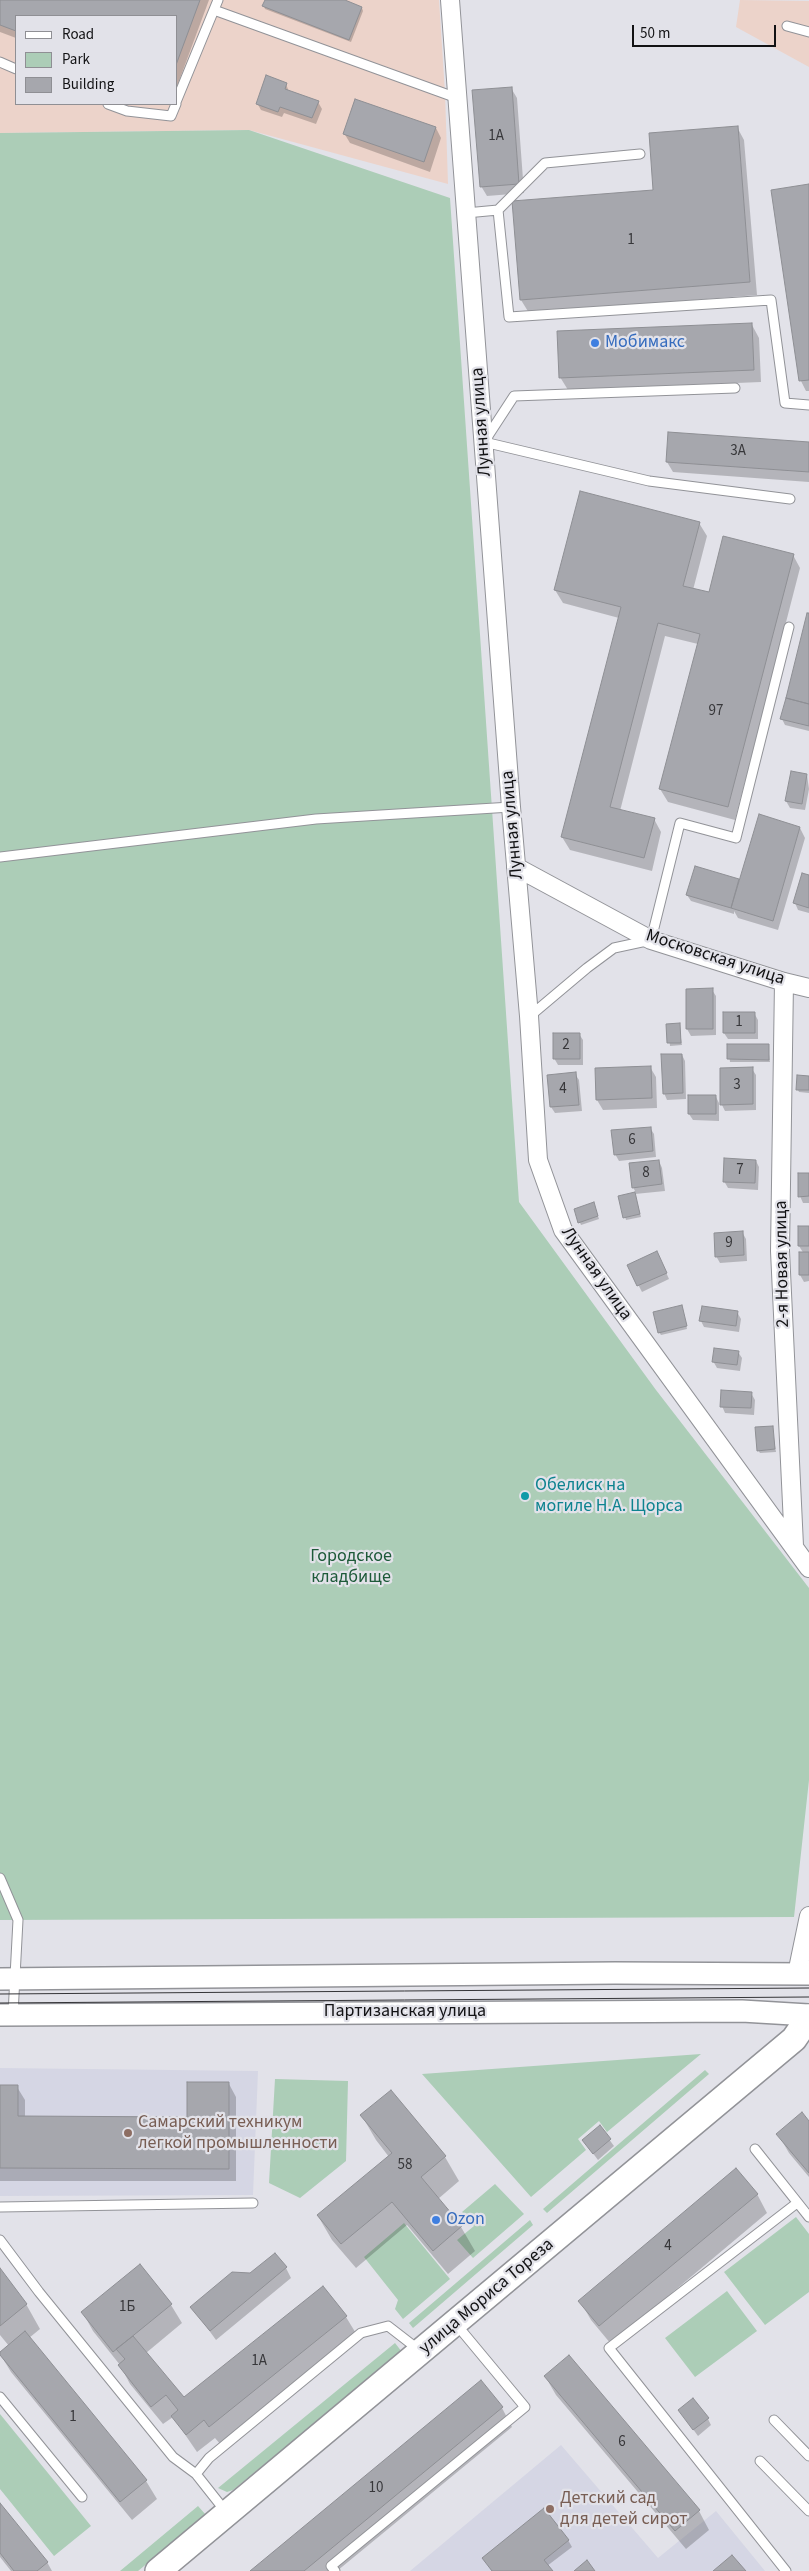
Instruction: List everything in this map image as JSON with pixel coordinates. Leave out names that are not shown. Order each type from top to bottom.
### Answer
[{"type":"main road","name":"улица Мориса Тореза","points":[[158,2571],[794,2038],[809,2016]]},
{"type":"street","name":"Лунная улица","points":[[450,0],[511,807],[529,1016],[538,1160],[563,1230],[809,1568]]},
{"type":"street","name":"Московская улица","points":[[516,867],[651,940],[784,982],[809,988]]},
{"type":"street","name":"2-я Новая улица","points":[[784,982],[780,1251],[794,1546]]},
{"type":"street","points":[[809,1916],[799,1964],[809,1974]]},
{"type":"street","name":"Партизанская улица","points":[[8,1979],[615,1973],[809,1974]]},
{"type":"street","name":"Партизанская улица","points":[[6,2014],[742,2011],[809,2016]]},
{"type":"lane","points":[[178,98],[218,0]]},
{"type":"lane","points":[[214,10],[457,98]]},
{"type":"lane","points":[[787,26],[809,32]]},
{"type":"lane","points":[[0,62],[15,69]]},
{"type":"lane","points":[[111,105],[127,111],[170,116],[175,105]]},
{"type":"lane","points":[[466,212],[498,210],[545,163],[640,154]]},
{"type":"lane","points":[[498,210],[509,317],[771,300],[784,403],[809,405]]},
{"type":"lane","points":[[735,388],[514,396],[484,442],[650,481],[790,499]]},
{"type":"lane","points":[[529,1016],[614,948],[651,940],[680,824],[736,838],[788,627]]},
{"type":"lane","points":[[0,857],[316,819],[511,807]]},
{"type":"lane","points":[[0,1878],[18,1920],[15,1947],[8,1979],[6,2014]]},
{"type":"lane","points":[[755,2149],[809,2217]]},
{"type":"lane","points":[[786,2571],[609,2348],[798,2202]]},
{"type":"lane","points":[[0,2207],[253,2203]]},
{"type":"lane","points":[[0,2240],[38,2292],[173,2457],[196,2474],[227,2514]]},
{"type":"lane","points":[[335,2571],[331,2566],[525,2407],[456,2323]]},
{"type":"lane","points":[[196,2474],[209,2458],[361,2333],[388,2326],[421,2352]]},
{"type":"lane","points":[[0,2397],[82,2497]]},
{"type":"lane","points":[[774,2420],[809,2456]]},
{"type":"lane","points":[[760,2461],[809,2511]]},
{"type":"shaded area","points":[[0,0],[439,0],[448,184],[249,130],[0,133]]},
{"type":"shaded area","points":[[740,0],[809,1],[809,67],[736,27]]},
{"type":"shaded area","name":"Самарский техникум легкой промышленности","points":[[0,2068],[258,2071],[253,2195],[0,2196]]},
{"type":"shaded area","name":"Детский сад для детей сирот","points":[[561,2445],[658,2558],[716,2511],[765,2571],[410,2571]]},
{"type":"green space","name":"Городское кладбище","points":[[249,130],[450,198],[519,1202],[656,1390],[809,1588],[809,1780],[794,1917],[0,1920],[0,133]]},
{"type":"green space","points":[[701,2054],[607,2132],[599,2121],[578,2139],[586,2150],[531,2197],[422,2074]]},
{"type":"green space","points":[[705,2070],[709,2074],[547,2213],[543,2209]]},
{"type":"green space","points":[[275,2079],[348,2081],[346,2161],[300,2198],[269,2183]]},
{"type":"green space","points":[[495,2184],[524,2214],[473,2258],[457,2240],[474,2226],[462,2212]]},
{"type":"green space","points":[[796,2217],[809,2234],[809,2292],[765,2325],[724,2272]]},
{"type":"green space","points":[[530,2220],[533,2225],[413,2328],[409,2323]]},
{"type":"green space","points":[[404,2223],[450,2279],[403,2319],[395,2309],[398,2300],[364,2257]]},
{"type":"green space","points":[[727,2291],[757,2331],[695,2377],[665,2338]]},
{"type":"green space","points":[[395,2343],[402,2352],[233,2490],[227,2492],[218,2488]]},
{"type":"green space","points":[[0,2414],[91,2526],[54,2556],[0,2489]]},
{"type":"green space","points":[[198,2506],[206,2515],[138,2571],[120,2571]]},
{"type":"building","points":[[0,0],[200,0],[178,60],[178,15],[15,15],[15,31],[0,25]]},
{"type":"building","points":[[265,0],[345,0],[362,7],[349,40],[262,6]]},
{"type":"building","points":[[266,75],[287,83],[285,89],[319,101],[312,118],[280,107],[278,112],[256,104]]},
{"type":"building","points":[[512,87],[519,184],[480,187],[472,90]]},
{"type":"building","points":[[355,99],[436,127],[424,162],[343,134]]},
{"type":"building","points":[[738,126],[750,282],[520,300],[512,201],[653,190],[649,133]]},
{"type":"building","points":[[809,184],[809,380],[799,381],[771,190]]},
{"type":"building","points":[[752,323],[754,370],[559,378],[557,331]]},
{"type":"building","points":[[668,432],[809,442],[809,472],[666,462]]},
{"type":"building","points":[[580,491],[700,522],[683,586],[709,592],[723,536],[794,554],[728,807],[659,789],[700,634],[658,623],[610,807],[655,818],[644,858],[561,837],[621,607],[554,590]]},
{"type":"building","points":[[807,613],[809,613],[809,704],[786,698]]},
{"type":"building","points":[[786,698],[809,704],[809,726],[780,719]]},
{"type":"building","points":[[791,771],[807,774],[802,804],[785,801]]},
{"type":"building","points":[[759,814],[800,827],[773,921],[731,908]]},
{"type":"building","points":[[695,866],[739,879],[731,908],[686,895]]},
{"type":"building","points":[[802,873],[809,875],[809,908],[793,903]]},
{"type":"building","points":[[713,988],[713,1029],[686,1029],[686,989]]},
{"type":"building","points":[[723,1012],[755,1012],[755,1033],[723,1033]]},
{"type":"building","points":[[680,1023],[681,1043],[667,1043],[666,1024]]},
{"type":"building","points":[[553,1033],[580,1033],[580,1059],[553,1059]]},
{"type":"building","points":[[727,1044],[769,1044],[769,1060],[727,1059]]},
{"type":"building","points":[[661,1054],[682,1054],[683,1093],[663,1094]]},
{"type":"building","points":[[651,1066],[652,1098],[596,1100],[595,1068]]},
{"type":"building","points":[[753,1067],[753,1104],[720,1105],[720,1068]]},
{"type":"building","points":[[576,1072],[579,1105],[550,1107],[547,1075]]},
{"type":"building","points":[[797,1075],[809,1076],[809,1090],[796,1090]]},
{"type":"building","points":[[688,1095],[716,1095],[716,1114],[688,1114]]},
{"type":"building","points":[[651,1127],[653,1151],[614,1155],[611,1130]]},
{"type":"building","points":[[724,1158],[756,1160],[755,1183],[723,1182]]},
{"type":"building","points":[[659,1160],[662,1184],[632,1188],[629,1163]]},
{"type":"building","points":[[798,1173],[809,1173],[809,1196],[798,1197]]},
{"type":"building","points":[[635,1192],[640,1214],[623,1218],[618,1196]]},
{"type":"building","points":[[594,1202],[598,1216],[578,1223],[574,1209]]},
{"type":"building","points":[[798,1226],[809,1226],[809,1246],[798,1246]]},
{"type":"building","points":[[743,1231],[744,1255],[715,1257],[714,1233]]},
{"type":"building","points":[[657,1251],[667,1273],[637,1286],[627,1265]]},
{"type":"building","points":[[799,1252],[809,1252],[809,1275],[799,1275]]},
{"type":"building","points":[[682,1305],[687,1326],[658,1333],[653,1312]]},
{"type":"building","points":[[702,1306],[738,1311],[736,1326],[699,1321]]},
{"type":"building","points":[[714,1348],[739,1351],[737,1365],[712,1362]]},
{"type":"building","points":[[721,1390],[752,1392],[751,1408],[720,1407]]},
{"type":"building","points":[[773,1426],[775,1449],[757,1451],[755,1427]]},
{"type":"building","points":[[187,2082],[229,2082],[229,2169],[0,2168],[0,2085],[18,2085],[18,2116],[187,2117]]},
{"type":"building","points":[[391,2090],[446,2156],[421,2177],[462,2226],[433,2251],[392,2202],[341,2244],[317,2215],[392,2153],[360,2115]]},
{"type":"building","points":[[802,2112],[809,2121],[809,2173],[776,2134]]},
{"type":"building","points":[[600,2125],[611,2139],[593,2154],[582,2140]]},
{"type":"building","points":[[736,2168],[758,2194],[599,2326],[578,2301]]},
{"type":"building","points":[[275,2253],[287,2267],[210,2331],[190,2307],[232,2272],[250,2273]]},
{"type":"building","points":[[140,2264],[172,2304],[113,2352],[81,2312]]},
{"type":"building","points":[[0,2268],[27,2304],[0,2326]]},
{"type":"building","points":[[323,2286],[347,2316],[209,2427],[204,2420],[186,2435],[171,2416],[178,2410],[166,2395],[151,2407],[118,2365],[125,2359],[116,2349],[133,2336],[184,2397]]},
{"type":"building","points":[[25,2331],[147,2480],[120,2502],[0,2355],[0,2352]]},
{"type":"building","points":[[569,2355],[700,2510],[675,2531],[544,2376]]},
{"type":"building","points":[[481,2380],[503,2407],[304,2571],[250,2571]]},
{"type":"building","points":[[693,2398],[709,2418],[693,2430],[678,2410]]},
{"type":"building","points":[[0,2503],[48,2562],[37,2571],[14,2571],[0,2553]]},
{"type":"building","points":[[544,2508],[569,2540],[544,2560],[553,2571],[492,2571],[482,2558]]},
{"type":"building","points":[[732,2555],[746,2571],[713,2571]]},
{"type":"building","points":[[587,2560],[595,2571],[574,2571]]},
{"type":"tram line","points":[[0,1994],[809,1988]]},
{"type":"tram line","points":[[0,2003],[809,1997]]},
{"type":"place","name":"Мобимакс","points":[[595,343]]},
{"type":"place","name":"Обелиск на могиле Н.А. Щорса","points":[[525,1496]]},
{"type":"place","name":"Самарский техникум легкой промышленности","points":[[128,2133]]},
{"type":"place","name":"Ozon","points":[[436,2220]]},
{"type":"place","name":"Детский сад для детей сирот","points":[[550,2509]]}]
